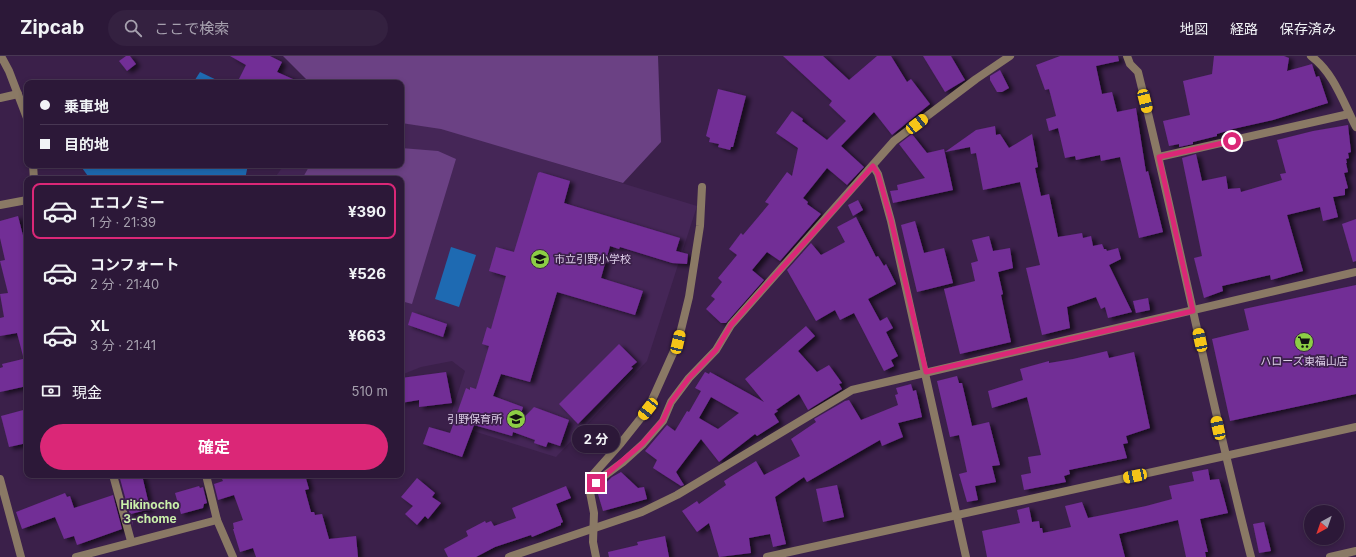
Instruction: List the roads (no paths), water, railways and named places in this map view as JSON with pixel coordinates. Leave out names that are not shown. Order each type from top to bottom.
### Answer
[{"type":"street","points":[[0,56],[9,71],[24,110]]},
{"type":"street","points":[[589,487],[623,462],[642,444],[663,420],[671,402],[689,378],[716,350],[731,325],[894,142],[976,78],[1010,56]]},
{"type":"street","points":[[1128,56],[1130,64],[1138,72],[1159,157],[1225,457],[1251,557]]},
{"type":"street","points":[[1312,56],[1322,64],[1345,103],[1356,127]]},
{"type":"street","points":[[0,98],[18,94]]},
{"type":"street","points":[[1159,157],[1349,114]]},
{"type":"street","points":[[873,166],[878,174],[891,220],[966,557]]},
{"type":"street","points":[[596,557],[593,542],[594,512],[589,487],[590,478],[622,443],[648,409],[678,342],[689,297],[700,226],[702,187]]},
{"type":"street","points":[[0,205],[24,201]]},
{"type":"street","points":[[509,557],[642,512],[677,495],[852,390],[1356,272]]},
{"type":"street","points":[[767,557],[1356,427]]},
{"type":"street","points":[[114,478],[131,541]]},
{"type":"street","points":[[207,478],[217,520],[233,557]]},
{"type":"street","points":[[0,479],[20,557]]},
{"type":"street","points":[[76,557],[131,541],[217,520]]},
{"type":"street","points":[[1330,557],[1356,551]]},
{"type":"water","points":[[200,72],[217,80],[195,80]]},
{"type":"water","points":[[82,168],[247,168],[246,176],[88,176]]},
{"type":"water","points":[[451,247],[476,255],[459,307],[435,299]]},
{"type":"place","name":"市立引野小学校","points":[[540,259]]},
{"type":"place","name":"ハローズ東福山店","points":[[1304,342]]},
{"type":"place","name":"引野保育所","points":[[516,419]]},
{"type":"district","name":"Hikinocho 3-chome","points":[[150,511]]}]
